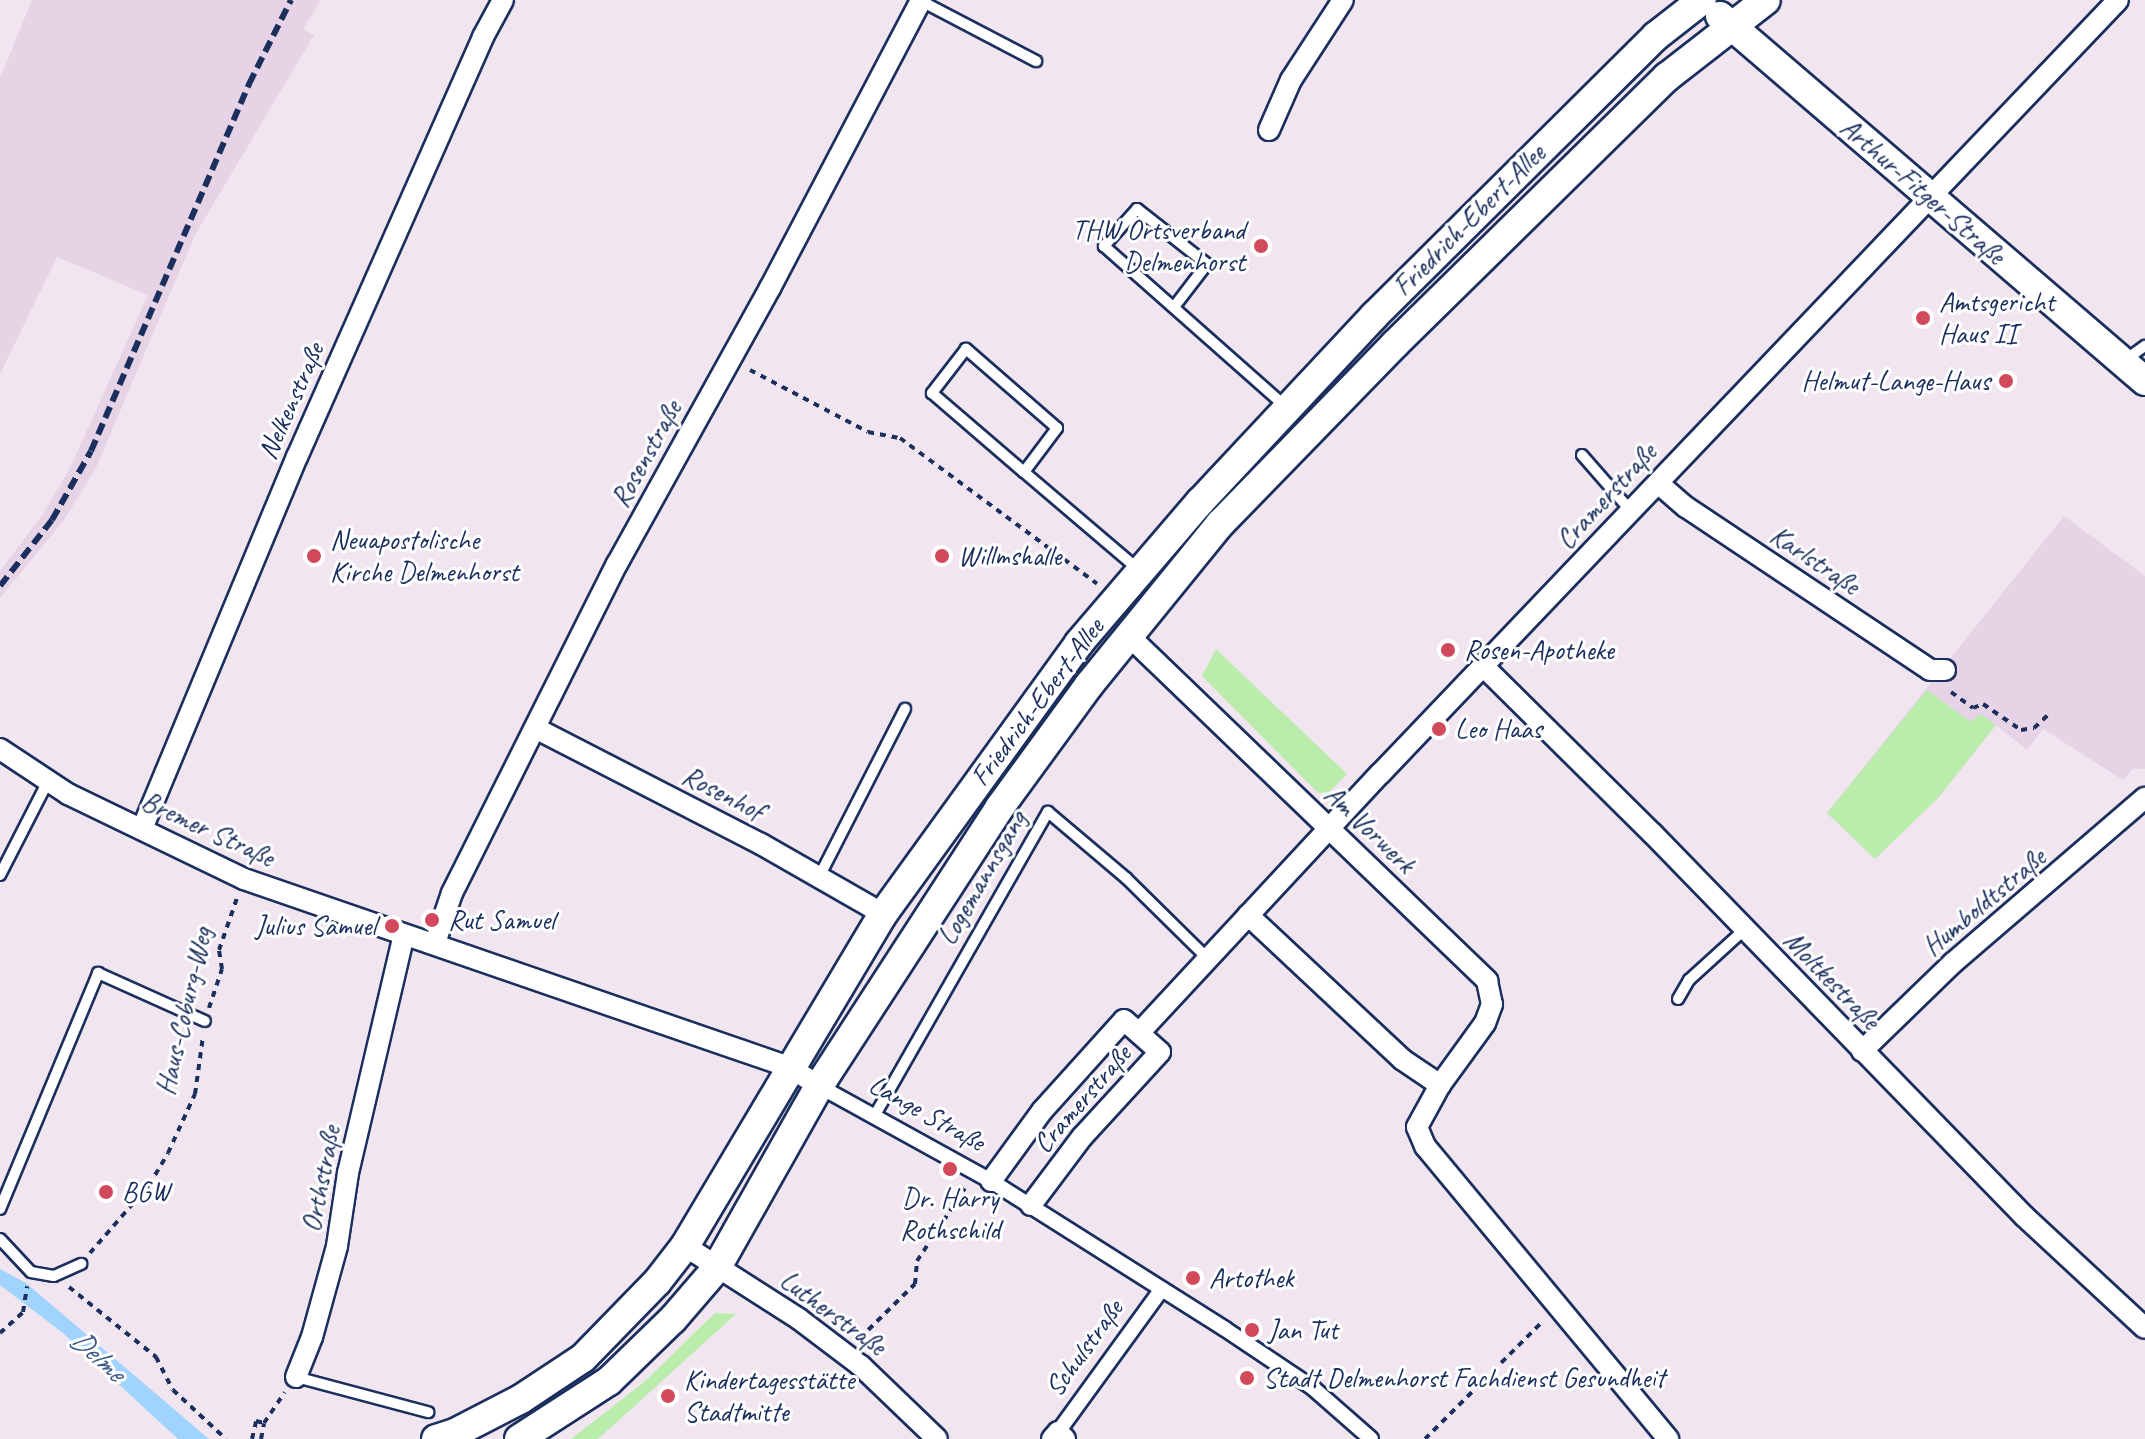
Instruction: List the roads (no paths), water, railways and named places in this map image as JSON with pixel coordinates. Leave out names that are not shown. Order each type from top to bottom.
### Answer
[{"type":"main road","name":"Friedrich-Ebert-Allee","points":[[436,1439],[457,1432],[521,1399],[583,1358],[657,1282],[685,1246],[883,914],[1013,730],[1116,598],[1287,408],[1567,122],[1656,36],[1702,0]]},
{"type":"main road","name":"Arthur-Fitger-Straße","points":[[1702,0],[1930,198],[2134,354],[2145,381]]},
{"type":"main road","name":"Friedrich-Ebert-Allee","points":[[519,1439],[609,1381],[673,1319],[716,1269],[819,1086],[1000,807],[1128,635],[1220,524],[1395,344],[1667,77],[1766,0]]},
{"type":"street","name":"Nelkenstraße","points":[[142,829],[297,457],[483,37],[503,0]]},
{"type":"street","points":[[1269,130],[1291,80],[1343,0]]},
{"type":"street","name":"Cramerstraße","points":[[1139,1033],[1329,827],[2118,0]]},
{"type":"street","name":"Rosenstraße","points":[[435,943],[452,893],[617,564],[730,360],[921,1]]},
{"type":"street","name":"Karlstraße","points":[[1658,483],[1686,507],[1937,670]]},
{"type":"street","name":"Am Vorwerk","points":[[1128,635],[1487,981],[1492,1004],[1485,1023],[1440,1085],[1417,1127],[1425,1146],[1668,1439]]},
{"type":"street","name":"Moltkestraße","points":[[1483,666],[2025,1217],[2145,1328]]},
{"type":"street","name":"Rosenhof","points":[[535,728],[819,877],[883,914]]},
{"type":"street","name":"Bremer Straße","points":[[0,749],[48,781],[195,858],[244,879],[404,935]]},
{"type":"street","name":"Humboldtstraße","points":[[1862,1051],[1954,962],[2145,798]]},
{"type":"street","points":[[1248,915],[1403,1060],[1440,1085]]},
{"type":"street","name":"Lange Straße","points":[[404,935],[435,943],[789,1067],[1031,1205],[1313,1388],[1371,1439]]},
{"type":"street","name":"Orthstraße","points":[[296,1377],[312,1337],[337,1246],[348,1173],[404,935]]},
{"type":"street","name":"Cramerstraße","points":[[983,1177],[1124,1020],[1160,1052],[1082,1137],[1031,1205]]},
{"type":"street","name":"Lutherstraße","points":[[685,1246],[716,1269],[799,1319],[845,1354],[909,1408],[937,1439]]},
{"type":"street","name":"Schulstraße","points":[[1058,1437],[1161,1290]]},
{"type":"lane","points":[[921,1],[1036,61]]},
{"type":"lane","points":[[1174,307],[1207,264],[1137,209],[1104,246],[1287,408]]},
{"type":"lane","points":[[1024,472],[1057,428],[966,349],[932,393],[1139,571]]},
{"type":"lane","points":[[1582,455],[1631,511]]},
{"type":"lane","points":[[819,877],[905,709]]},
{"type":"lane","points":[[0,875],[48,781]]},
{"type":"lane","name":"Logemannsgang","points":[[875,1115],[1048,812],[1126,878],[1207,958]]},
{"type":"lane","points":[[1678,999],[1689,980],[1745,929]]},
{"type":"lane","points":[[0,1209],[98,973],[205,1021]]},
{"type":"lane","points":[[0,1239],[31,1272],[54,1276],[81,1264]]},
{"type":"lane","points":[[296,1377],[428,1412]]},
{"type":"water","name":"Delme","points":[[0,1269],[26,1283],[209,1439],[178,1439],[63,1333],[0,1285]]},
{"type":"railway","points":[[0,586],[52,520],[91,451],[249,84],[291,0]]},
{"type":"place","name":"THW Ortsverband Delmenhorst","points":[[1261,246]]},
{"type":"place","name":"Amtsgericht Haus II","points":[[1923,318]]},
{"type":"place","name":"Helmut-Lange-Haus","points":[[2006,381]]},
{"type":"place","name":"Neuapostolische Kirche Delmenhorst","points":[[314,556]]},
{"type":"place","name":"Willmshalle","points":[[942,556]]},
{"type":"place","name":"Rosen-Apotheke","points":[[1448,650]]},
{"type":"place","name":"Leo Haas","points":[[1439,729]]},
{"type":"place","name":"Rut Samuel","points":[[432,920]]},
{"type":"place","name":"Julius Samuel","points":[[392,926]]},
{"type":"place","name":"Dr. Harry Rothschild","points":[[950,1169]]},
{"type":"place","name":"BGW","points":[[106,1192]]},
{"type":"place","name":"Artothek","points":[[1193,1278]]},
{"type":"place","name":"Jan Tut","points":[[1252,1330]]},
{"type":"place","name":"Stadt Delmenhorst Fachdienst Gesundheit","points":[[1247,1378]]},
{"type":"place","name":"Kindertagesstätte Stadtmitte","points":[[668,1396]]}]
